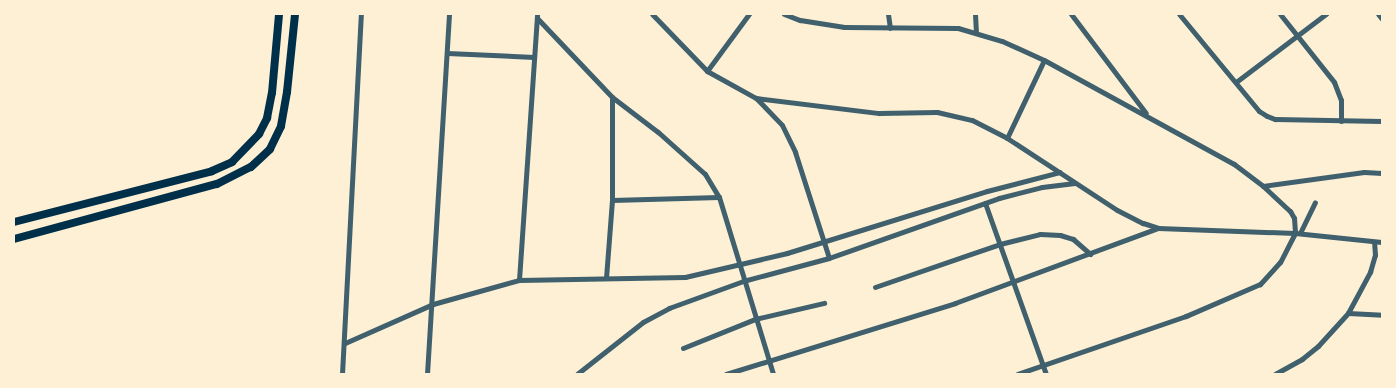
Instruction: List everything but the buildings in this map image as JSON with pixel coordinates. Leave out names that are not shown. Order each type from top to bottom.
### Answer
[{"type":"main road","points":[[14,222],[212,171],[232,162],[247,149],[267,118],[272,93],[279,14]]},
{"type":"main road","points":[[14,239],[217,184],[251,167],[270,149],[281,126],[287,92],[295,14]]},
{"type":"street","points":[[342,374],[361,14]]},
{"type":"street","points":[[427,374],[449,14]]},
{"type":"street","points":[[652,14],[707,72],[756,98],[782,126],[795,152],[829,258]]},
{"type":"street","points":[[707,72],[750,14]]},
{"type":"street","points":[[784,14],[800,20],[826,25],[890,28],[958,28],[976,32],[1044,60],[1148,115],[1234,164],[1263,186],[1290,211],[1294,218],[1297,233]]},
{"type":"street","points":[[888,14],[890,28]]},
{"type":"street","points":[[975,14],[976,32]]},
{"type":"street","points":[[1071,14],[1148,115]]},
{"type":"street","points":[[1179,14],[1259,111],[1267,116],[1275,119],[1382,121]]},
{"type":"street","points":[[1280,14],[1339,90],[1341,121]]},
{"type":"street","points":[[1236,82],[1326,14]]},
{"type":"street","points":[[1378,14],[1382,19]]},
{"type":"street","points":[[519,280],[537,16]]},
{"type":"street","points":[[537,16],[612,96],[694,162],[705,174],[719,196],[772,374]]},
{"type":"street","points":[[447,53],[534,57]]},
{"type":"street","points":[[1008,138],[1044,60]]},
{"type":"street","points":[[606,278],[612,200],[612,96]]},
{"type":"street","points":[[756,98],[879,113],[937,112],[972,120],[1008,138],[1116,210],[1158,228],[1297,233],[1382,242]]},
{"type":"street","points":[[345,343],[432,304],[519,280],[685,277],[740,266],[986,191],[1060,172]]},
{"type":"street","points":[[1263,186],[1364,172],[1382,173]]},
{"type":"street","points":[[577,374],[642,322],[669,308],[743,280],[829,258],[985,203],[1042,187],[1075,183]]},
{"type":"street","points":[[612,200],[719,196]]},
{"type":"street","points":[[1018,374],[1186,316],[1244,293],[1260,284],[1280,262],[1315,202]]},
{"type":"street","points":[[985,203],[1046,374]]},
{"type":"street","points":[[726,374],[955,303],[1158,228]]},
{"type":"street","points":[[875,287],[1000,244],[1040,234],[1050,234],[1073,240],[1090,254]]},
{"type":"street","points":[[1275,374],[1302,359],[1318,346],[1348,313],[1370,272],[1375,255],[1374,242]]},
{"type":"street","points":[[683,348],[755,319],[824,303]]},
{"type":"street","points":[[1348,313],[1382,314]]}]
